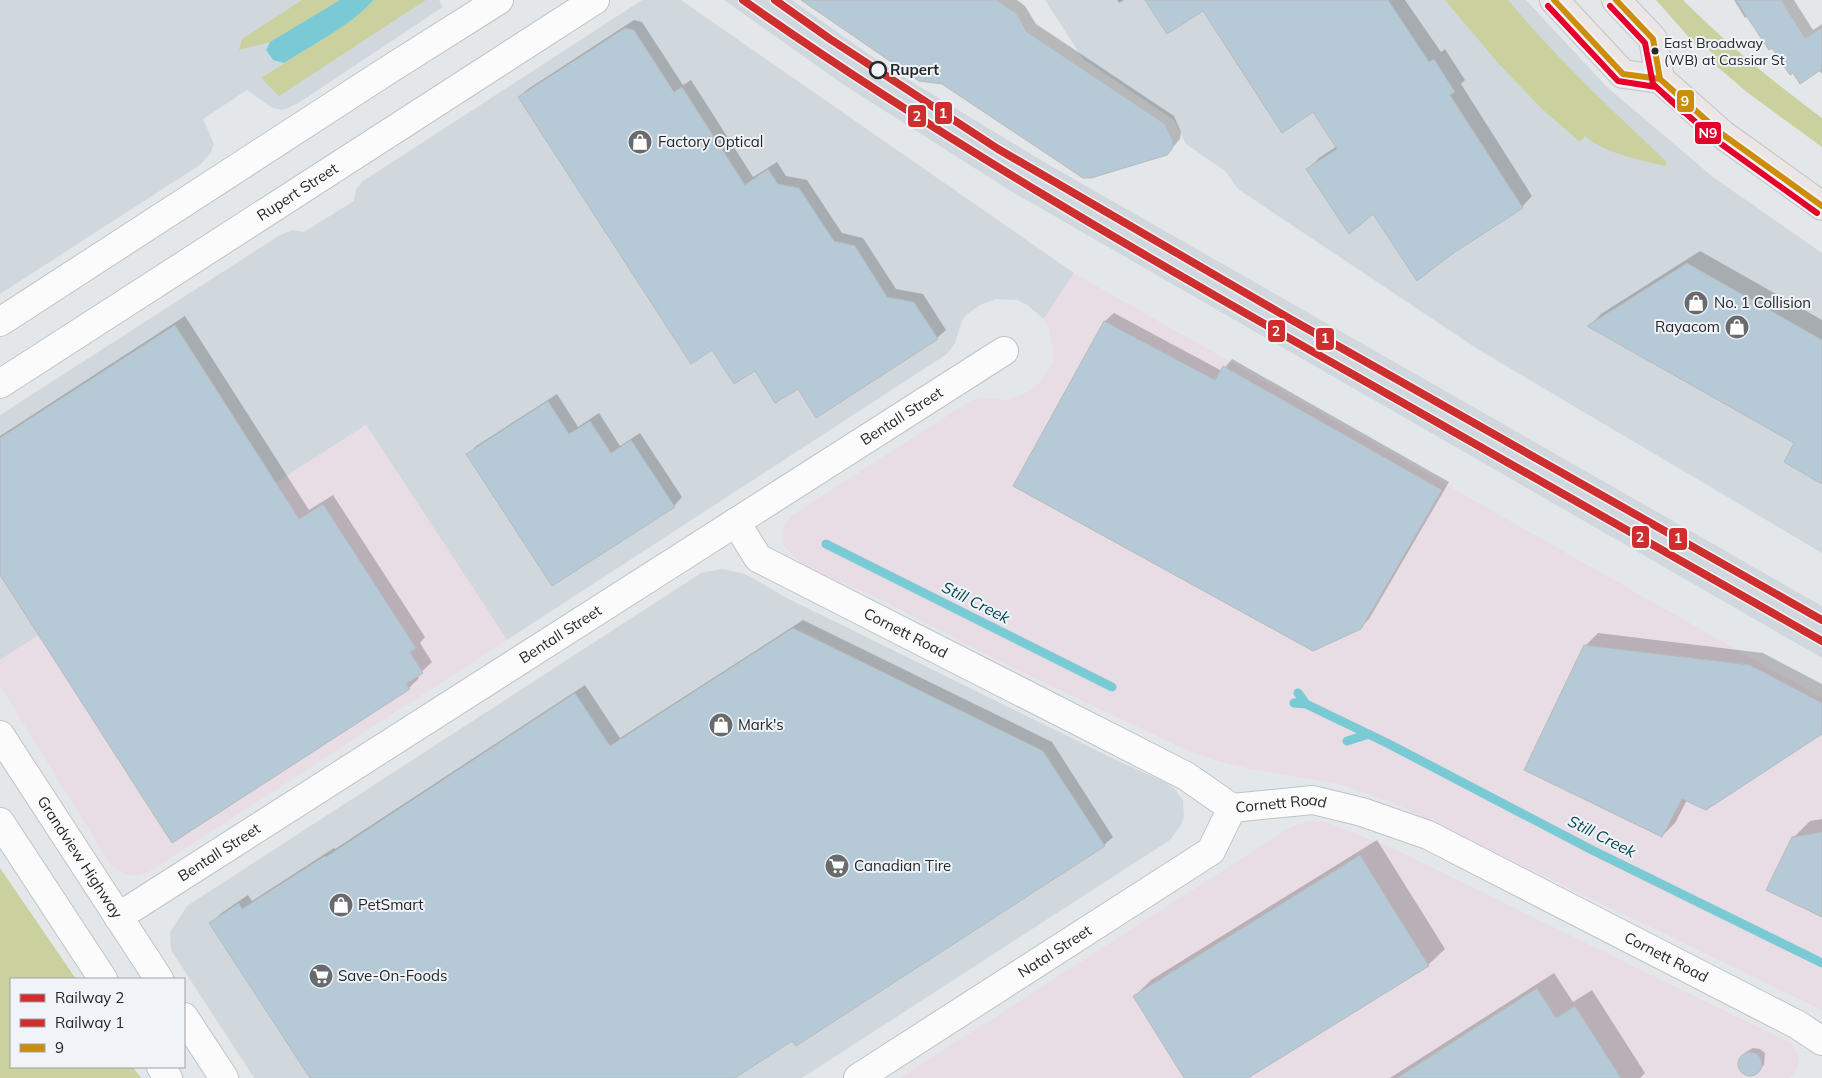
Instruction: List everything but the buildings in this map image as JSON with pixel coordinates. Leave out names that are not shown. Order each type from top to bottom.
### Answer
[{"type":"main road","points":[[1554,0],[1622,74],[1660,80],[1722,134],[1822,206]]},
{"type":"main road","points":[[1616,0],[1653,39],[1660,80]]},
{"type":"street","points":[[0,322],[499,0]]},
{"type":"street","name":"Rupert Street","points":[[0,384],[595,0]]},
{"type":"street","name":"Bentall Street","points":[[118,917],[1004,351]]},
{"type":"street","name":"Cornett Road","points":[[736,522],[758,558],[1186,776],[1232,808],[1313,800],[1362,812],[1428,835],[1798,1025],[1822,1041]]},
{"type":"street","name":"Grandview Highway","points":[[0,735],[158,978]]},
{"type":"street","name":"Natal Street","points":[[858,1078],[1211,851],[1232,808]]},
{"type":"street","points":[[0,822],[102,978]]},
{"type":"street","points":[[185,1019],[224,1078]]},
{"type":"shaded area","points":[[0,0],[439,0],[443,7],[300,102],[286,109],[281,110],[271,107],[247,90],[203,119],[214,144],[210,154],[200,165],[0,294]]},
{"type":"shaded area","points":[[642,0],[681,0],[1074,273],[1044,319],[1027,305],[1017,300],[997,299],[980,305],[966,315],[962,321],[955,343],[947,354],[507,640],[366,425],[0,660],[0,415],[280,235],[293,230],[304,232],[354,201],[356,189],[363,181]]},
{"type":"shaded area","points":[[724,0],[792,0],[881,63],[1044,162],[1822,606],[1822,658],[1009,190],[844,85]]},
{"type":"shaded area","points":[[1045,0],[1526,0],[1607,87],[1713,177],[1822,253],[1822,553],[1479,350],[1238,189],[1225,171],[1186,144],[1174,120],[1083,59]]},
{"type":"shaded area","points":[[1074,273],[1822,698],[1822,1010],[1387,800],[1338,784],[1251,769],[1213,760],[1184,749],[1015,669],[883,601],[809,568],[792,555],[784,545],[783,538],[784,527],[792,515],[972,400],[980,397],[1003,400],[1013,398],[1030,391],[1043,379],[1053,361],[1049,328],[1044,319]]},
{"type":"shaded area","points":[[366,425],[507,640],[149,872],[133,876],[119,871],[111,865],[0,686],[0,660]]},
{"type":"shaded area","points":[[722,569],[751,577],[785,597],[1118,761],[1165,782],[1174,788],[1183,800],[1184,817],[1181,825],[1170,840],[802,1078],[254,1078],[171,950],[170,932],[187,906],[701,573]]},
{"type":"shaded area","points":[[1307,821],[1329,823],[1399,851],[1790,1043],[1799,1057],[1795,1072],[1789,1078],[900,1078],[1287,829]]},
{"type":"green space","points":[[302,0],[340,0],[270,42],[239,50],[242,39]]},
{"type":"green space","points":[[373,0],[426,0],[279,96],[261,78],[343,26]]},
{"type":"green space","points":[[1445,0],[1508,0],[1565,63],[1667,162],[1665,166],[1612,152],[1585,136],[1580,142],[1541,108],[1498,63]]},
{"type":"green space","points":[[1656,0],[1683,0],[1750,62],[1822,118],[1822,147],[1748,93],[1714,64],[1718,59],[1705,46],[1701,51]]},
{"type":"green space","points":[[0,868],[75,978],[10,978],[10,1068],[134,1068],[141,1078],[0,1078]]},
{"type":"water","points":[[340,0],[373,0],[344,25],[284,63],[273,60],[266,50],[270,42]]},
{"type":"waterway","name":"Still Creek","points":[[826,544],[1112,687]]},
{"type":"waterway","name":"Still Creek","points":[[1298,693],[1306,704]]},
{"type":"waterway","name":"Still Creek","points":[[1294,703],[1306,704],[1387,743],[1592,850],[1822,963]]},
{"type":"waterway","name":"Still Creek","points":[[1347,741],[1369,734]]},
{"type":"rail line","name":"2","points":[[743,0],[818,52],[1047,197],[1282,334],[1822,641]]},
{"type":"rail line","name":"1","points":[[775,0],[830,39],[998,149],[1292,320],[1822,620]]},
{"type":"transit line","name":"9","points":[[1554,0],[1623,74],[1660,79],[1722,134],[1822,206]]},
{"type":"transit line","name":"9","points":[[1616,0],[1653,39],[1660,79],[1689,105]]},
{"type":"transit line","name":"N9","points":[[1548,6],[1618,81],[1656,87],[1717,141],[1817,213]]},
{"type":"transit line","name":"N9","points":[[1610,6],[1645,43],[1653,84],[1683,112]]},
{"type":"place","name":"East Broadway (WB) at Cassiar St","points":[[1655,51]]},
{"type":"place","name":"Rupert","points":[[878,70]]},
{"type":"place","name":"Factory Optical","points":[[640,142]]},
{"type":"place","name":"No. 1 Collision","points":[[1696,303]]},
{"type":"place","name":"Rayacom","points":[[1737,327]]},
{"type":"place","name":"Mark's","points":[[721,725]]},
{"type":"place","name":"Canadian Tire","points":[[837,866]]},
{"type":"place","name":"PetSmart","points":[[341,905]]},
{"type":"place","name":"Save-On-Foods","points":[[321,976]]}]
